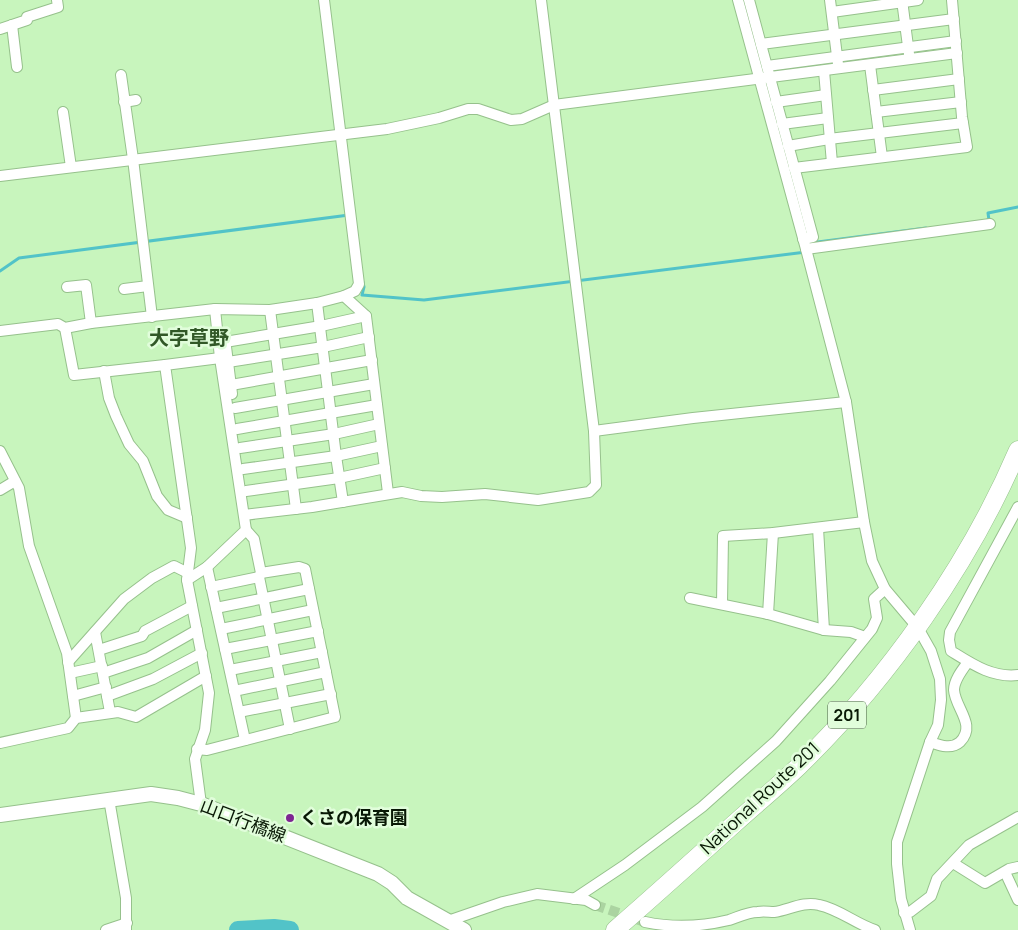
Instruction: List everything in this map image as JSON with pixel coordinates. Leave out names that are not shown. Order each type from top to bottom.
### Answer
[{"type":"highway","name":"National Route 201","points":[[615,930],[799,766],[853,708],[918,628],[973,541],[1007,476],[1018,450]]},
{"type":"main road","name":"山口行橋線","points":[[0,815],[151,794],[178,798],[201,804],[378,874],[392,883],[407,898],[464,930]]},
{"type":"street","points":[[0,29],[28,20],[27,17],[58,7],[56,0]]},
{"type":"street","points":[[0,331],[58,324],[65,328],[92,323],[215,309],[270,310],[317,303],[344,296],[354,291],[358,284],[324,0]]},
{"type":"street","points":[[246,512],[296,509],[402,492],[421,496],[442,497],[485,494],[538,500],[590,492],[596,485],[594,432],[541,0]]},
{"type":"street","points":[[738,0],[765,79],[846,402],[864,522],[872,561],[885,589],[918,628],[931,651],[940,679],[941,700],[938,725],[930,742],[897,842],[897,864],[904,913],[909,930]]},
{"type":"street","points":[[749,0],[767,66],[765,79],[776,102],[813,237],[805,244]]},
{"type":"street","points":[[830,0],[839,69]]},
{"type":"street","points":[[832,12],[918,0]]},
{"type":"street","points":[[794,168],[967,147],[963,123],[952,0]]},
{"type":"street","points":[[902,1],[910,60]]},
{"type":"street","points":[[761,44],[954,19]]},
{"type":"street","points":[[12,25],[17,67]]},
{"type":"street","points":[[767,66],[956,41]]},
{"type":"street","points":[[0,176],[341,133],[387,129],[418,123],[468,108],[511,120],[522,120],[554,105],[957,53]]},
{"type":"street","points":[[870,65],[882,157]]},
{"type":"street","points":[[824,71],[832,163]]},
{"type":"street","points":[[121,75],[152,317]]},
{"type":"street","points":[[873,90],[959,79]]},
{"type":"street","points":[[776,102],[826,95]]},
{"type":"street","points":[[124,102],[136,100]]},
{"type":"street","points":[[876,112],[961,102]]},
{"type":"street","points":[[63,112],[71,167]]},
{"type":"street","points":[[782,124],[828,118]]},
{"type":"street","points":[[788,146],[829,139],[963,123]]},
{"type":"street","points":[[805,244],[990,224]]},
{"type":"street","points":[[67,287],[86,285],[92,323]]},
{"type":"street","points":[[124,289],[148,286]]},
{"type":"street","points":[[344,296],[366,316],[388,493]]},
{"type":"street","points":[[317,303],[343,502]]},
{"type":"street","points":[[215,309],[246,512]]},
{"type":"street","points":[[270,310],[296,509]]},
{"type":"street","points":[[225,342],[273,335],[366,316]]},
{"type":"street","points":[[223,324],[224,360],[231,385],[246,491],[246,530],[254,539],[263,598],[290,728]]},
{"type":"street","points":[[65,328],[74,374],[276,355],[369,337]]},
{"type":"street","points":[[231,385],[326,370],[372,360]]},
{"type":"street","points":[[165,365],[191,548],[188,577],[209,693],[205,730],[195,758],[201,804]]},
{"type":"street","points":[[104,371],[109,398],[116,416],[129,444],[143,461],[157,496],[168,510],[187,518]]},
{"type":"street","points":[[234,408],[374,384]]},
{"type":"street","points":[[594,432],[693,418],[846,402]]},
{"type":"street","points":[[238,429],[377,405]]},
{"type":"street","points":[[240,448],[288,442],[379,424]]},
{"type":"street","points":[[243,469],[336,456],[382,446]]},
{"type":"street","points":[[0,451],[19,488],[29,546],[67,653],[76,718]]},
{"type":"street","points":[[246,491],[340,478],[385,468]]},
{"type":"street","points":[[0,490],[15,482]]},
{"type":"street","points":[[1018,508],[950,632],[949,640],[951,651],[989,673],[1018,674]]},
{"type":"street","points":[[722,604],[723,536],[773,533],[864,522]]},
{"type":"street","points":[[818,528],[824,630]]},
{"type":"street","points":[[188,577],[207,567],[246,530]]},
{"type":"street","points":[[768,614],[773,533]]},
{"type":"street","points":[[68,662],[124,599],[152,578],[174,566],[188,577]]},
{"type":"street","points":[[207,567],[245,740]]},
{"type":"street","points":[[197,749],[207,750],[335,717],[305,570],[299,567],[211,587]]},
{"type":"street","points":[[574,899],[625,865],[702,807],[776,742],[830,681],[872,629],[877,618],[874,599],[885,589]]},
{"type":"street","points":[[216,608],[309,590]]},
{"type":"street","points":[[690,598],[768,614],[824,630],[851,632],[865,637]]},
{"type":"street","points":[[99,650],[142,636],[146,631],[192,606]]},
{"type":"street","points":[[220,629],[313,610]]},
{"type":"street","points":[[70,674],[102,670],[148,658],[197,630]]},
{"type":"street","points":[[225,650],[318,631]]},
{"type":"street","points":[[95,632],[110,712]]},
{"type":"street","points":[[230,670],[322,652]]},
{"type":"street","points":[[73,696],[106,691],[153,680],[202,653]]},
{"type":"street","points":[[930,742],[944,747],[950,746],[958,743],[965,735],[967,724],[956,699],[954,689],[956,681],[968,662]]},
{"type":"street","points":[[234,691],[326,672]]},
{"type":"street","points":[[0,743],[68,728],[76,718],[110,712],[118,712],[136,717],[206,676]]},
{"type":"street","points":[[239,712],[331,694]]},
{"type":"street","points":[[106,930],[127,926],[126,898],[109,799]]},
{"type":"street","points":[[904,913],[910,912],[931,896],[938,879],[974,841],[1018,817]]},
{"type":"street","points":[[952,864],[985,883],[1018,867]]},
{"type":"street","points":[[1005,872],[1018,900]]},
{"type":"street","points":[[448,921],[503,902],[537,894],[586,900],[595,905]]},
{"type":"street","points":[[645,922],[661,926],[688,927],[728,920],[757,912],[775,912],[807,904],[819,905],[862,926],[875,930]]},
{"type":"waterway","points":[[987,220],[989,220],[988,213],[1018,207]]},
{"type":"waterway","points":[[0,271],[19,258],[349,215]]},
{"type":"waterway","points":[[811,247],[810,243],[926,228]]},
{"type":"waterway","points":[[363,282],[362,295],[424,300],[806,252]]},
{"type":"waterway","points":[[238,930],[274,928],[290,930]]},
{"type":"tunnel","points":[[595,905],[645,922]]},
{"type":"place","name":"くさの保育園","points":[[290,818]]},
{"type":"district","name":"大字草野","points":[[189,338]]}]
